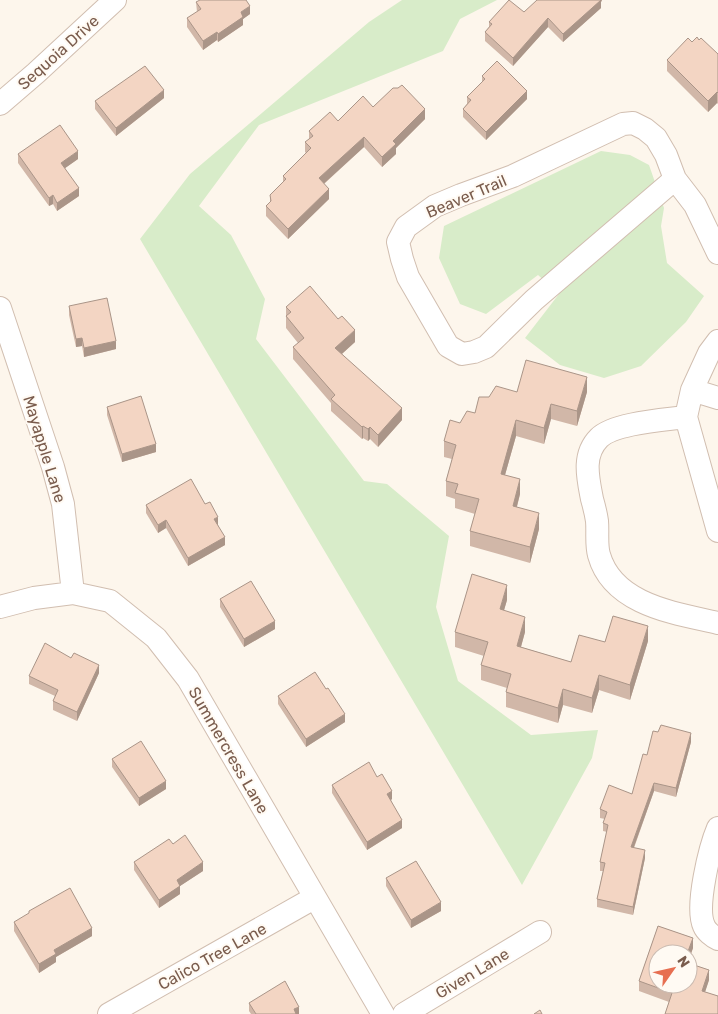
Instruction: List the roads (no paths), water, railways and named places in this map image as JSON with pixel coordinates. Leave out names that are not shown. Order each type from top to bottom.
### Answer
[{"type":"street","name":"Sequoia Drive","points":[[0,104],[115,0]]},
{"type":"street","name":"Beaver Trail","points":[[675,179],[534,300],[486,347],[474,352],[462,354],[448,346],[417,295],[402,259],[398,242],[406,227],[436,206],[514,176],[622,124],[633,123],[645,129],[656,138],[666,155],[675,179],[695,205],[718,253]]},
{"type":"street","name":"Mayapple Lane","points":[[0,308],[53,467],[63,504],[72,593]]},
{"type":"street","points":[[718,341],[709,354],[692,390],[686,417],[718,531]]},
{"type":"street","points":[[692,390],[718,398]]},
{"type":"street","points":[[686,417],[621,426],[599,437],[591,448],[586,471],[596,519],[599,555],[614,584],[628,594],[654,606],[718,623]]},
{"type":"street","name":"Summercress Lane","points":[[0,607],[34,598],[72,593],[110,601],[156,638],[188,679],[382,1014]]},
{"type":"street","points":[[718,828],[713,841],[700,907],[704,926],[714,938],[718,939]]},
{"type":"street","name":"Calico Tree Lane","points":[[109,1014],[314,898]]},
{"type":"street","name":"Given Lane","points":[[404,1014],[540,932]]}]
